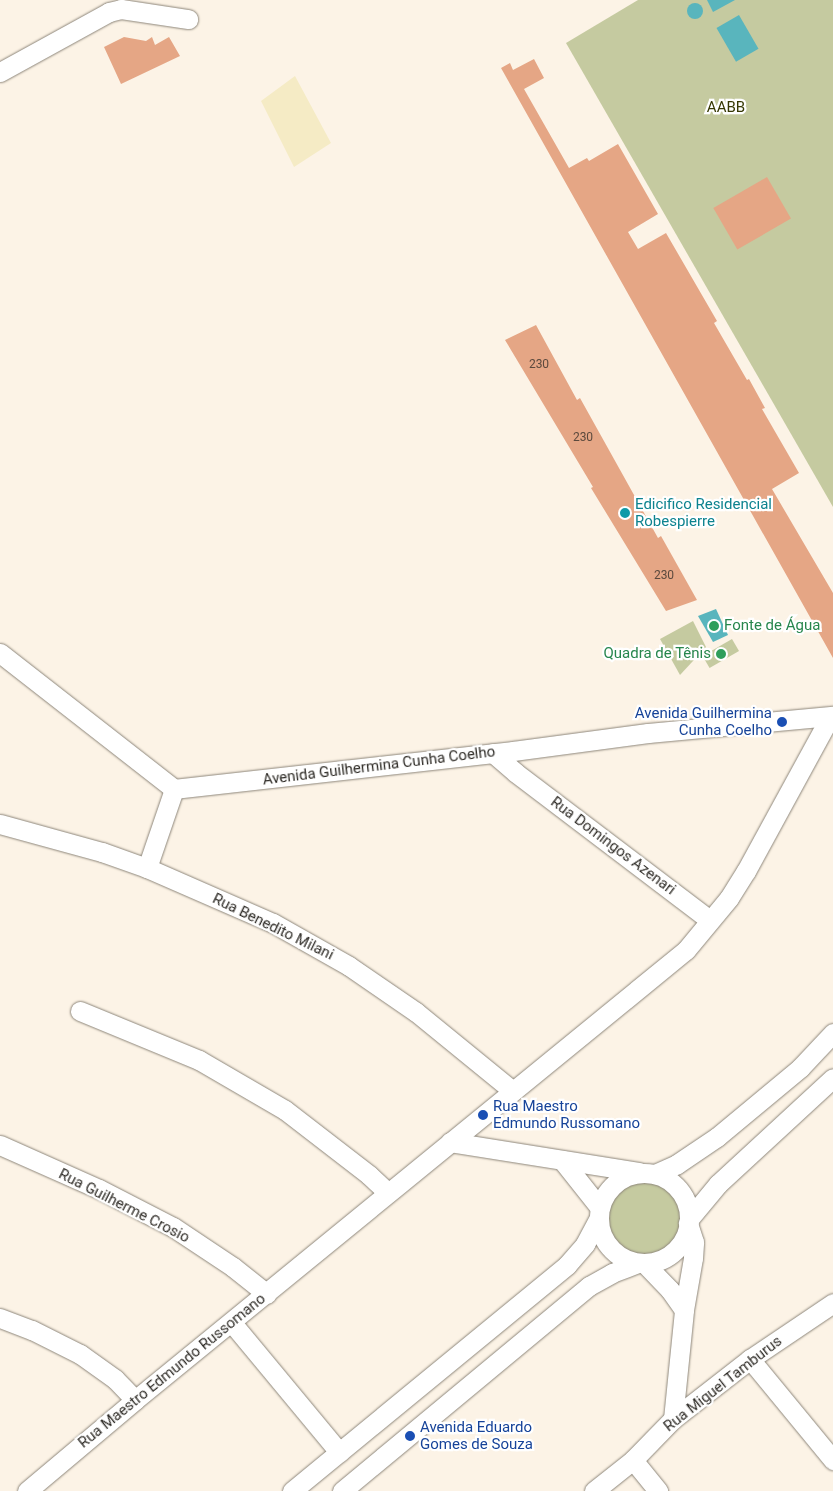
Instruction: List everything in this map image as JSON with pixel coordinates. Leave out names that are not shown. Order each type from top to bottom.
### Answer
[{"type":"street","points":[[0,72],[107,6],[188,19]]},
{"type":"street","points":[[0,653],[174,789],[147,868]]},
{"type":"street","name":"Avenida Guilhermina Cunha Coelho","points":[[174,789],[513,751],[648,733],[832,717]]},
{"type":"street","name":"Rua Maestro Edmundo Russomano","points":[[27,1491],[135,1400],[686,950],[729,898],[746,871],[832,717]]},
{"type":"street","points":[[513,751],[516,773]]},
{"type":"street","name":"Rua Domingos Azenari","points":[[494,753],[516,773],[710,920]]},
{"type":"street","name":"Rua Benedito Milani","points":[[0,824],[102,852],[147,868],[273,923],[350,966],[416,1012],[513,1091]]},
{"type":"street","points":[[80,1011],[199,1060],[285,1110],[369,1175],[388,1193]]},
{"type":"street","points":[[292,1491],[567,1265],[585,1244],[609,1190],[620,1180],[634,1174],[652,1173],[678,1164],[717,1137],[800,1068],[833,1033]]},
{"type":"street","points":[[342,1491],[362,1485],[503,1356],[589,1286],[612,1272],[667,1257],[678,1247],[686,1234],[689,1221],[718,1184],[833,1078]]},
{"type":"street","points":[[450,1142],[652,1173],[673,1183],[685,1199],[694,1242],[684,1310],[674,1419]]},
{"type":"street","name":"Rua Guilherme Crosio","points":[[0,1145],[99,1189],[173,1227],[233,1267],[267,1294]]},
{"type":"street","points":[[562,1160],[600,1213],[602,1234],[610,1248],[622,1258],[641,1263],[670,1290],[684,1310]]},
{"type":"street","name":"Rua Miguel Tamburus","points":[[594,1491],[633,1460],[674,1419],[750,1359],[833,1303]]},
{"type":"street","points":[[0,1318],[32,1330],[80,1354],[115,1379],[135,1400]]},
{"type":"street","points":[[232,1322],[339,1452]]},
{"type":"street","points":[[485,1332],[503,1356]]},
{"type":"street","points":[[750,1359],[833,1460]]},
{"type":"street","points":[[633,1460],[658,1491]]},
{"type":"green space","name":"AABB","points":[[638,0],[833,0],[833,507],[566,43]]},
{"type":"green space","points":[[693,621],[706,647],[680,675],[660,639]]},
{"type":"green space","name":"Quadra de Tênis","points":[[732,639],[739,651],[710,668],[703,656]]},
{"type":"green space","points":[[645,1180],[660,1183],[672,1191],[680,1203],[683,1218],[680,1233],[672,1245],[660,1253],[645,1256],[630,1253],[618,1245],[610,1233],[607,1218],[610,1203],[618,1191],[630,1183]]},
{"type":"sand","points":[[295,76],[331,143],[294,167],[261,101]]},
{"type":"water","points":[[707,0],[735,0],[713,12]]},
{"type":"water","points":[[695,3],[703,11],[695,19],[687,11]]},
{"type":"water","points":[[739,15],[758,49],[736,62],[716,28]]},
{"type":"water","name":"Fonte de Água","points":[[716,609],[728,635],[713,642],[698,616]]},
{"type":"building","points":[[124,37],[146,41],[152,37],[155,45],[169,37],[180,56],[121,84],[104,47]]},
{"type":"building","points":[[534,59],[544,78],[524,89],[569,168],[587,158],[589,161],[618,144],[658,214],[628,232],[638,249],[666,233],[717,321],[714,323],[747,380],[749,379],[765,408],[762,409],[799,473],[772,489],[833,593],[833,658],[501,68],[510,63],[513,70]]},
{"type":"building","points":[[767,177],[791,219],[737,250],[713,208]]},
{"type":"building","points":[[536,325],[577,400],[580,398],[658,538],[661,536],[697,600],[666,611],[591,488],[593,487],[505,340]]},
{"type":"place","name":"Edicifico Residencial Robespierre","points":[[625,513]]},
{"type":"place","name":"Fonte de Água","points":[[714,626]]},
{"type":"place","name":"Quadra de Tênis","points":[[721,654]]},
{"type":"place","name":"Avenida Guilhermina Cunha Coelho","points":[[782,722]]},
{"type":"place","name":"Rua Maestro Edmundo Russomano","points":[[483,1115]]},
{"type":"place","name":"Avenida Eduardo Gomes de Souza","points":[[410,1436]]}]
